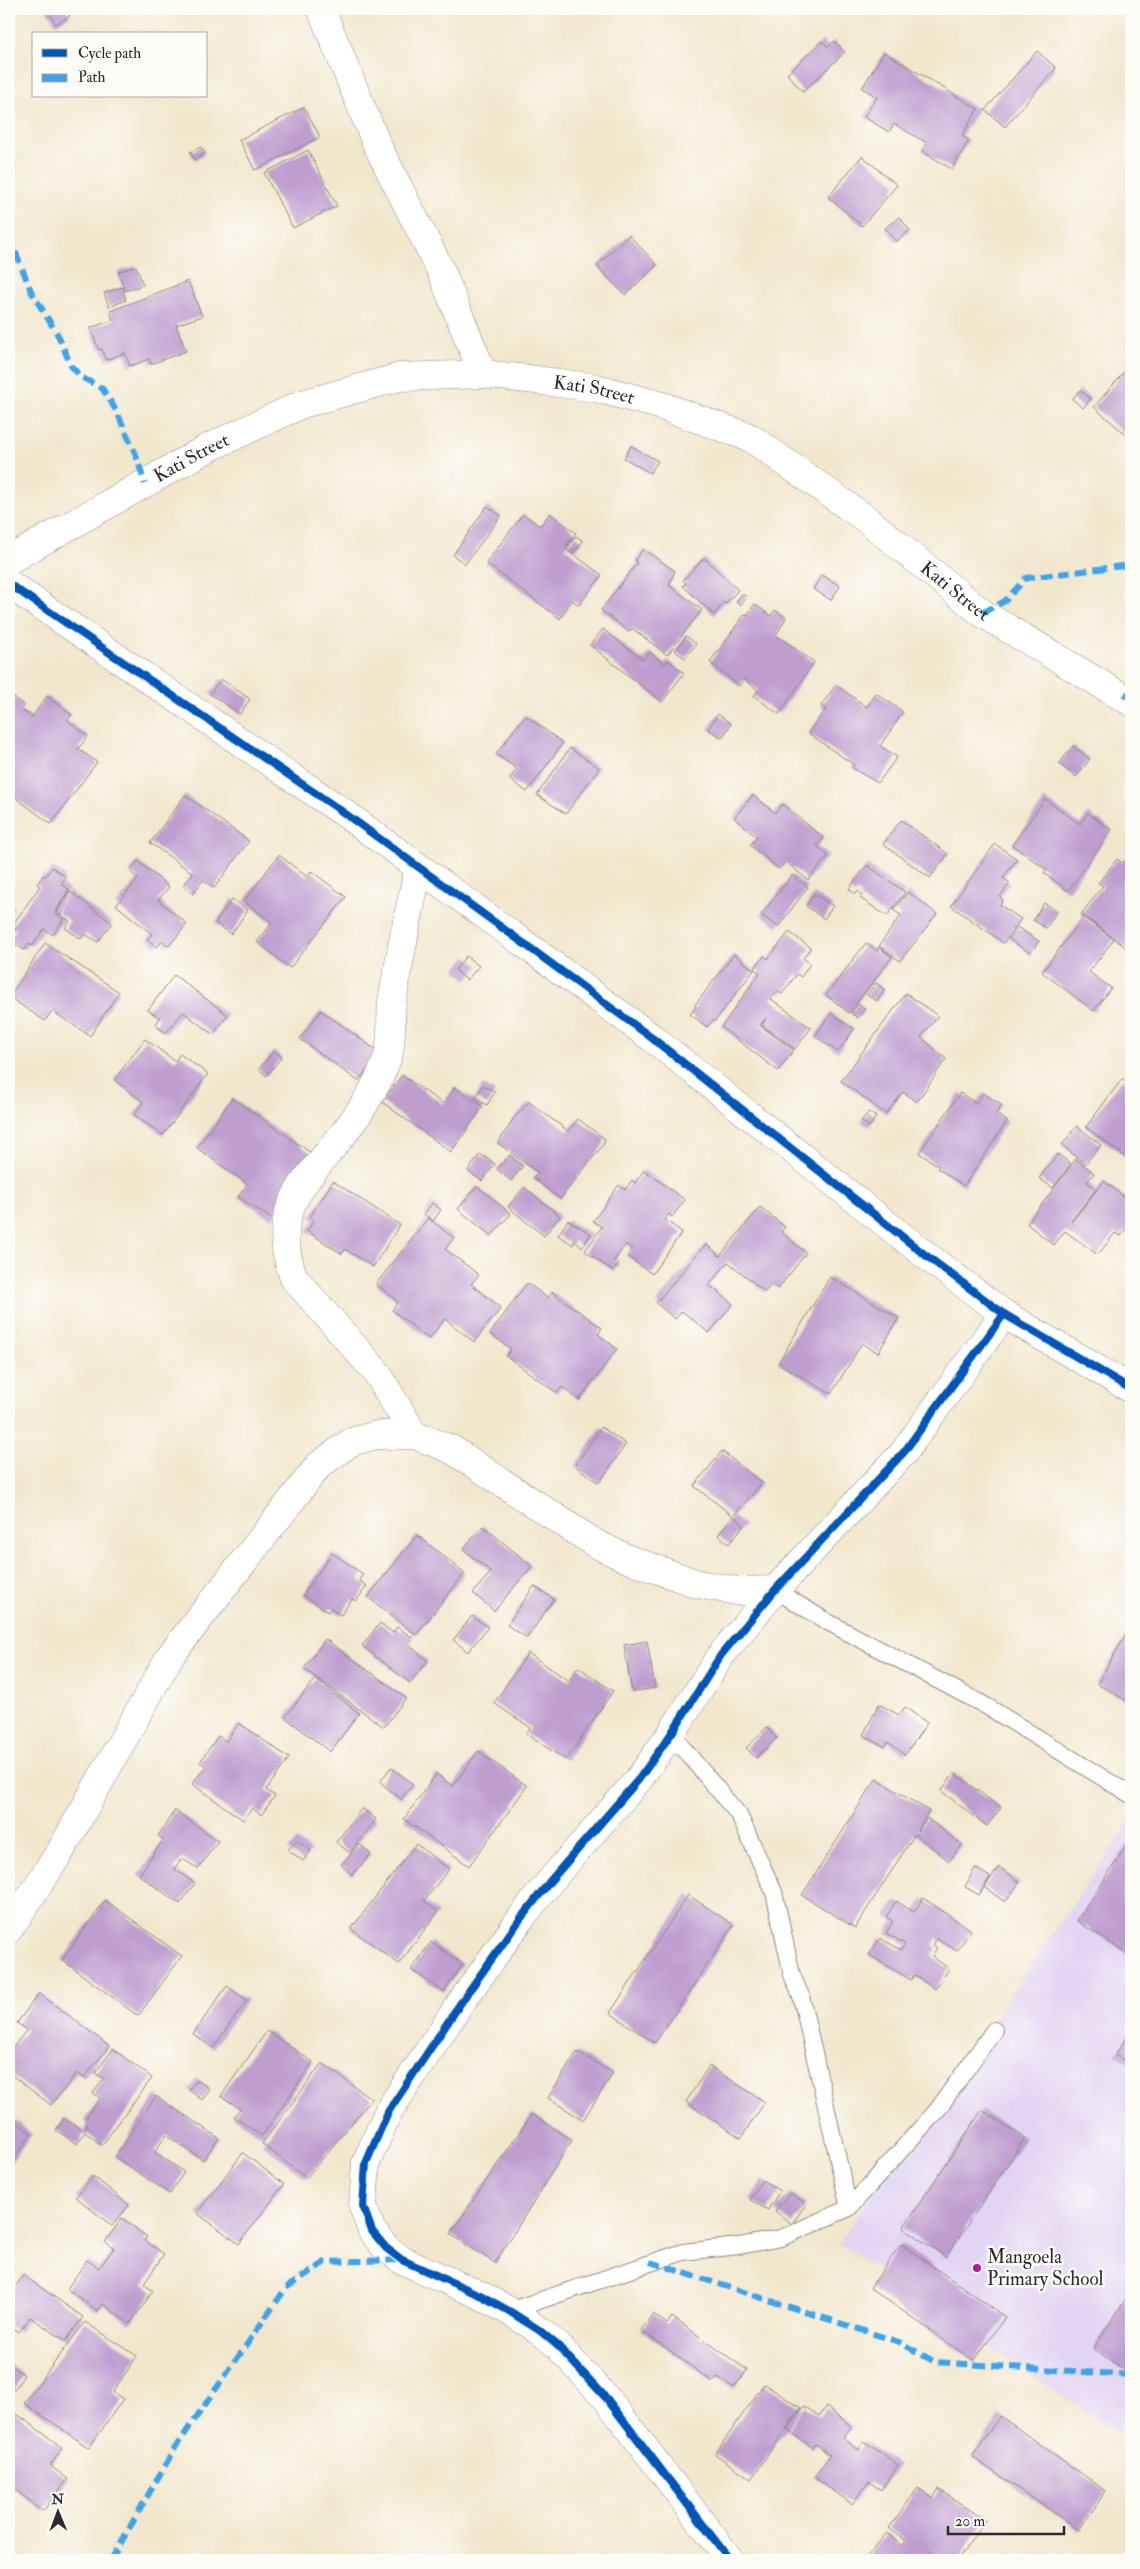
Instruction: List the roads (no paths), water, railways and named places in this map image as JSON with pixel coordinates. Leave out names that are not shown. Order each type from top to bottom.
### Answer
[{"type":"street","points":[[321,9],[377,145],[441,271],[483,374]]},
{"type":"street","name":"Kati Street","points":[[9,560],[206,449],[302,404],[400,377],[483,374],[596,388],[659,405],[751,438],[866,519],[982,612],[1131,702]]},
{"type":"street","points":[[9,584],[340,810],[418,869],[652,1038],[924,1254],[1004,1314],[1131,1389]]},
{"type":"street","points":[[414,1434],[377,1373],[294,1278],[289,1266],[285,1238],[286,1217],[295,1193],[359,1110],[378,1080],[388,1058],[391,1012],[398,962],[418,869]]},
{"type":"street","points":[[730,2560],[607,2399],[583,2372],[539,2330],[482,2296],[402,2260],[386,2248],[372,2231],[363,2206],[366,2163],[388,2112],[509,1934],[551,1880],[639,1779],[671,1734],[721,1655],[775,1590],[904,1452],[1004,1314]]},
{"type":"street","points":[[9,1928],[60,1852],[170,1656],[319,1464],[351,1442],[377,1435],[414,1434],[451,1449],[596,1544],[628,1559],[698,1584],[737,1591],[775,1590]]},
{"type":"lane","points":[[775,1590],[826,1621],[988,1708],[1129,1794]]},
{"type":"lane","points":[[671,1734],[739,1815],[774,1892],[792,1974],[801,1996],[849,2208]]},
{"type":"lane","points":[[509,2311],[683,2252],[739,2246],[781,2238],[849,2208],[938,2109],[994,2030]]},
{"type":"place","name":"Mangoela Primary School","points":[[977,2268]]}]
